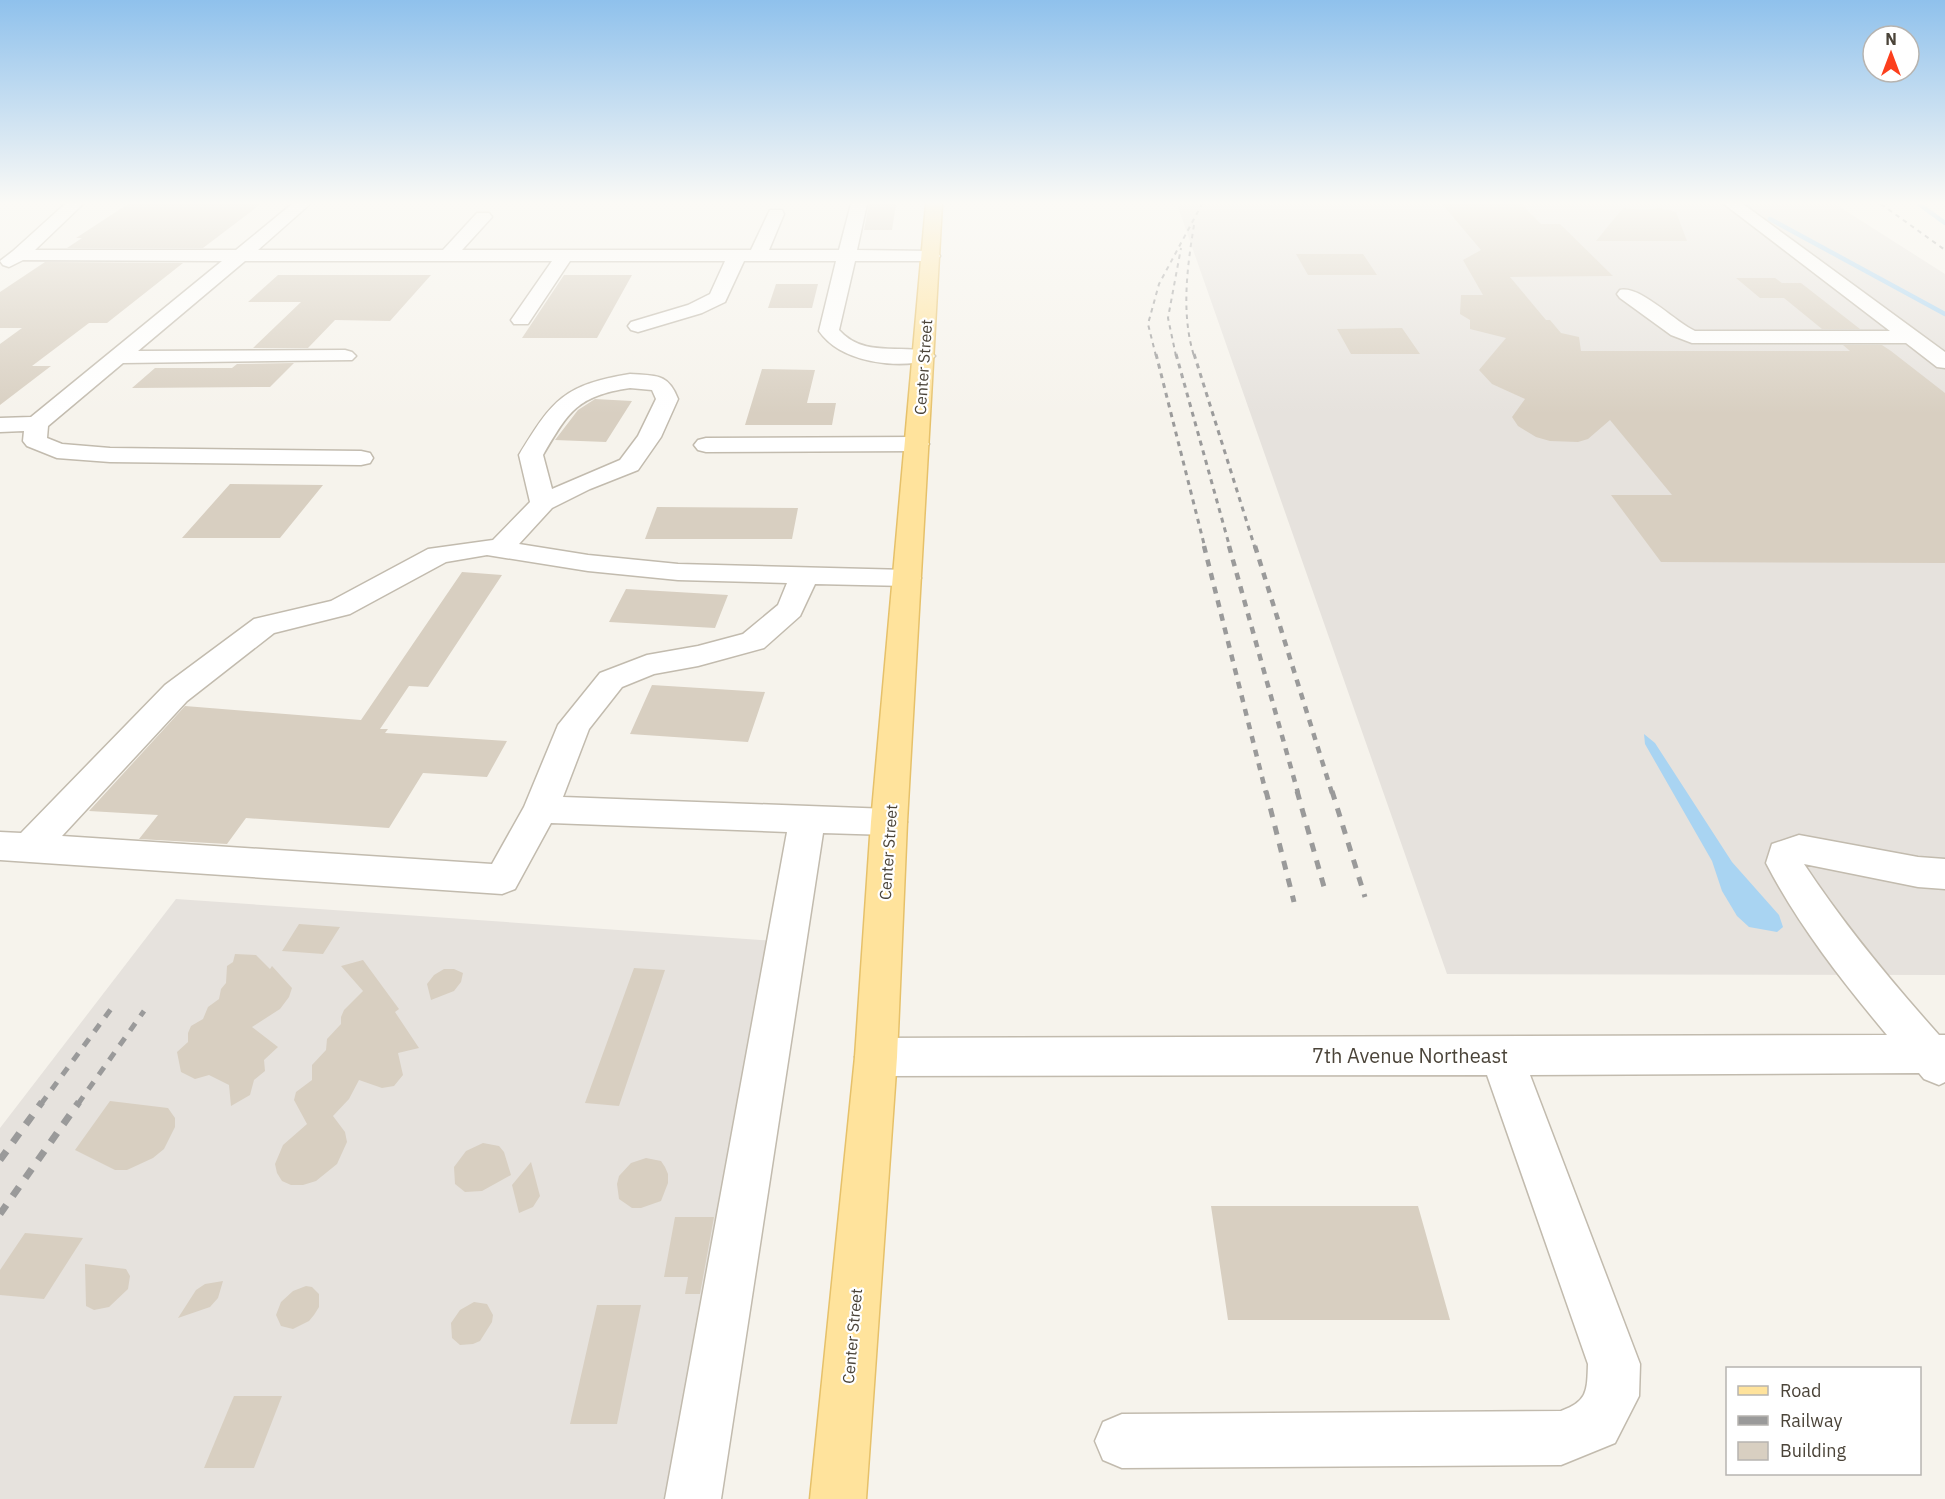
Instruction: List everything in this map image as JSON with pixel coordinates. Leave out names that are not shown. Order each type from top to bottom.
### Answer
[{"type":"main road","name":"Center Street","points":[[838,1499],[876,1057],[889,822],[930,274]]},
{"type":"street","points":[[0,424],[37,424],[217,274]]},
{"type":"street","points":[[521,320],[556,274]]},
{"type":"street","points":[[638,326],[695,309],[718,298],[728,274]]},
{"type":"street","points":[[843,274],[829,331],[835,340],[858,351],[924,356]]},
{"type":"street","points":[[1827,274],[1945,362]]},
{"type":"street","points":[[1627,294],[1678,331],[1692,337],[1912,337]]},
{"type":"street","points":[[118,357],[345,356]]},
{"type":"street","points":[[500,549],[543,503],[581,484],[629,465],[649,437],[667,399],[662,386],[651,382],[630,381],[601,384],[575,396],[558,409],[531,455],[543,503]]},
{"type":"street","points":[[37,424],[35,441],[57,451],[110,455],[361,458]]},
{"type":"street","points":[[706,445],[917,444]]},
{"type":"street","points":[[15,846],[176,693],[264,626],[340,608],[438,555],[487,546],[588,563],[678,572],[907,578]]},
{"type":"street","points":[[15,846],[502,879],[541,809],[574,726],[611,680],[647,665],[698,656],[753,641],[790,610],[804,577]]},
{"type":"street","points":[[541,809],[889,822]]},
{"type":"street","points":[[693,1499],[807,820]]},
{"type":"street","points":[[1940,1060],[1868,982],[1824,926],[1784,863],[1785,854],[1798,849],[1918,872],[1945,874]]},
{"type":"street","points":[[1122,1441],[1561,1438],[1596,1424],[1613,1396],[1614,1364],[1501,1055]]},
{"type":"street","name":"7th Avenue Northeast","points":[[876,1057],[1501,1055],[1940,1060]]},
{"type":"shaded area","points":[[1202,274],[1945,274],[1945,975],[1447,974]]},
{"type":"shaded area","points":[[176,899],[805,943],[719,1499],[0,1499],[0,1128]]},
{"type":"water","points":[[1644,734],[1655,743],[1732,862],[1779,915],[1783,927],[1777,932],[1749,927],[1737,916],[1722,891],[1712,861],[1645,744]]},
{"type":"building","points":[[27,274],[169,274],[107,323],[89,323],[32,366],[51,366],[0,405],[0,344],[22,328],[0,328],[0,292]]},
{"type":"building","points":[[1307,274],[1377,275],[1308,275]]},
{"type":"building","points":[[1471,274],[1611,274],[1613,276],[1510,277],[1546,320],[1550,320],[1561,333],[1579,337],[1581,351],[1850,351],[1843,345],[1882,345],[1945,393],[1945,563],[1661,562],[1611,495],[1672,495],[1610,420],[1588,439],[1578,442],[1550,441],[1536,437],[1518,426],[1512,417],[1525,399],[1492,384],[1479,370],[1506,338],[1470,329],[1470,320],[1460,314],[1461,295],[1483,295]]},
{"type":"building","points":[[278,275],[431,275],[390,321],[335,320],[308,348],[253,348],[301,302],[248,302]]},
{"type":"building","points":[[564,275],[632,275],[597,338],[522,338]]},
{"type":"building","points":[[1736,278],[1775,278],[1782,283],[1801,283],[1860,329],[1822,329],[1784,298],[1760,298]]},
{"type":"building","points":[[776,284],[818,284],[812,308],[768,308]]},
{"type":"building","points":[[1402,328],[1420,354],[1351,354],[1337,329]]},
{"type":"building","points":[[294,363],[270,387],[132,388],[155,368],[232,368],[237,364]]},
{"type":"building","points":[[762,369],[815,370],[807,403],[836,403],[832,425],[745,425]]},
{"type":"building","points":[[595,399],[632,401],[606,442],[555,440],[578,410]]},
{"type":"building","points":[[230,484],[323,485],[280,538],[182,538]]},
{"type":"building","points":[[657,507],[798,508],[792,539],[645,539]]},
{"type":"building","points":[[462,572],[502,575],[428,687],[409,686],[380,729],[388,729],[385,733],[507,741],[487,777],[423,773],[389,828],[246,818],[227,844],[139,839],[158,815],[89,811],[185,706],[361,720]]},
{"type":"building","points":[[626,589],[728,595],[715,628],[609,622]]},
{"type":"building","points":[[652,685],[765,692],[748,742],[630,734]]},
{"type":"building","points":[[299,924],[340,927],[323,954],[282,951]]},
{"type":"building","points":[[235,954],[256,955],[270,969],[272,966],[292,988],[289,997],[280,1009],[252,1027],[278,1047],[264,1060],[265,1071],[254,1080],[250,1095],[231,1106],[229,1085],[209,1075],[195,1079],[181,1072],[177,1052],[188,1042],[191,1026],[203,1019],[208,1007],[219,999],[221,989],[226,983],[227,966],[233,962]]},
{"type":"building","points":[[363,960],[399,1009],[395,1012],[419,1048],[398,1053],[403,1075],[394,1086],[382,1088],[359,1080],[349,1099],[333,1116],[345,1132],[347,1142],[337,1164],[316,1181],[303,1185],[291,1185],[282,1181],[275,1164],[283,1145],[307,1124],[294,1100],[296,1092],[312,1080],[312,1065],[326,1050],[327,1039],[341,1024],[344,1010],[363,991],[341,966]]},
{"type":"building","points":[[634,968],[665,970],[619,1106],[585,1103]]},
{"type":"building","points":[[444,969],[454,969],[463,973],[461,982],[454,991],[431,1000],[427,984],[434,975]]},
{"type":"building","points":[[110,1101],[168,1108],[175,1118],[175,1127],[164,1149],[153,1158],[127,1170],[115,1170],[75,1150]]},
{"type":"building","points":[[483,1143],[499,1146],[504,1152],[511,1175],[482,1191],[465,1192],[455,1184],[454,1167],[466,1151]]},
{"type":"building","points":[[646,1158],[661,1161],[668,1174],[668,1183],[661,1201],[641,1208],[632,1208],[619,1199],[617,1184],[619,1176],[631,1163]]},
{"type":"building","points":[[531,1162],[540,1196],[533,1207],[519,1213],[512,1185]]},
{"type":"building","points":[[1211,1206],[1418,1206],[1450,1320],[1228,1320]]},
{"type":"building","points":[[675,1217],[714,1217],[700,1294],[685,1294],[688,1277],[664,1277]]},
{"type":"building","points":[[25,1233],[83,1238],[44,1299],[0,1295],[0,1270]]},
{"type":"building","points":[[85,1264],[126,1269],[130,1276],[128,1289],[109,1307],[94,1310],[86,1306]]},
{"type":"building","points":[[223,1281],[218,1298],[210,1307],[178,1318],[196,1290],[205,1284]]},
{"type":"building","points":[[306,1286],[312,1287],[319,1294],[319,1307],[314,1315],[309,1321],[293,1329],[281,1326],[276,1315],[281,1302],[293,1291]]},
{"type":"building","points":[[474,1302],[487,1304],[493,1315],[492,1322],[480,1341],[460,1345],[452,1338],[451,1323],[460,1310]]},
{"type":"building","points":[[597,1305],[641,1305],[617,1424],[570,1424]]},
{"type":"building","points":[[234,1396],[282,1396],[254,1468],[204,1468]]},
{"type":"waterway","points":[[1871,274],[1945,314]]},
{"type":"railway","points":[[1156,356],[1148,324],[1159,284],[1164,274]]},
{"type":"railway","points":[[1176,274],[1168,318],[1176,356]]},
{"type":"railway","points":[[1187,274],[1186,307],[1194,356]]},
{"type":"railway","points":[[1156,354],[1205,548]]},
{"type":"railway","points":[[1176,354],[1230,548]]},
{"type":"railway","points":[[1194,354],[1255,548]]},
{"type":"railway","points":[[1204,546],[1266,793]]},
{"type":"railway","points":[[1229,546],[1298,793]]},
{"type":"railway","points":[[1255,546],[1332,793]]},
{"type":"railway","points":[[1266,791],[1294,902]]},
{"type":"railway","points":[[1297,791],[1326,894]]},
{"type":"railway","points":[[1332,791],[1365,897]]},
{"type":"railway","points":[[41,1104],[111,1009]]},
{"type":"railway","points":[[78,1104],[144,1011]]},
{"type":"railway","points":[[0,1160],[42,1102]]},
{"type":"railway","points":[[0,1214],[79,1102]]}]
